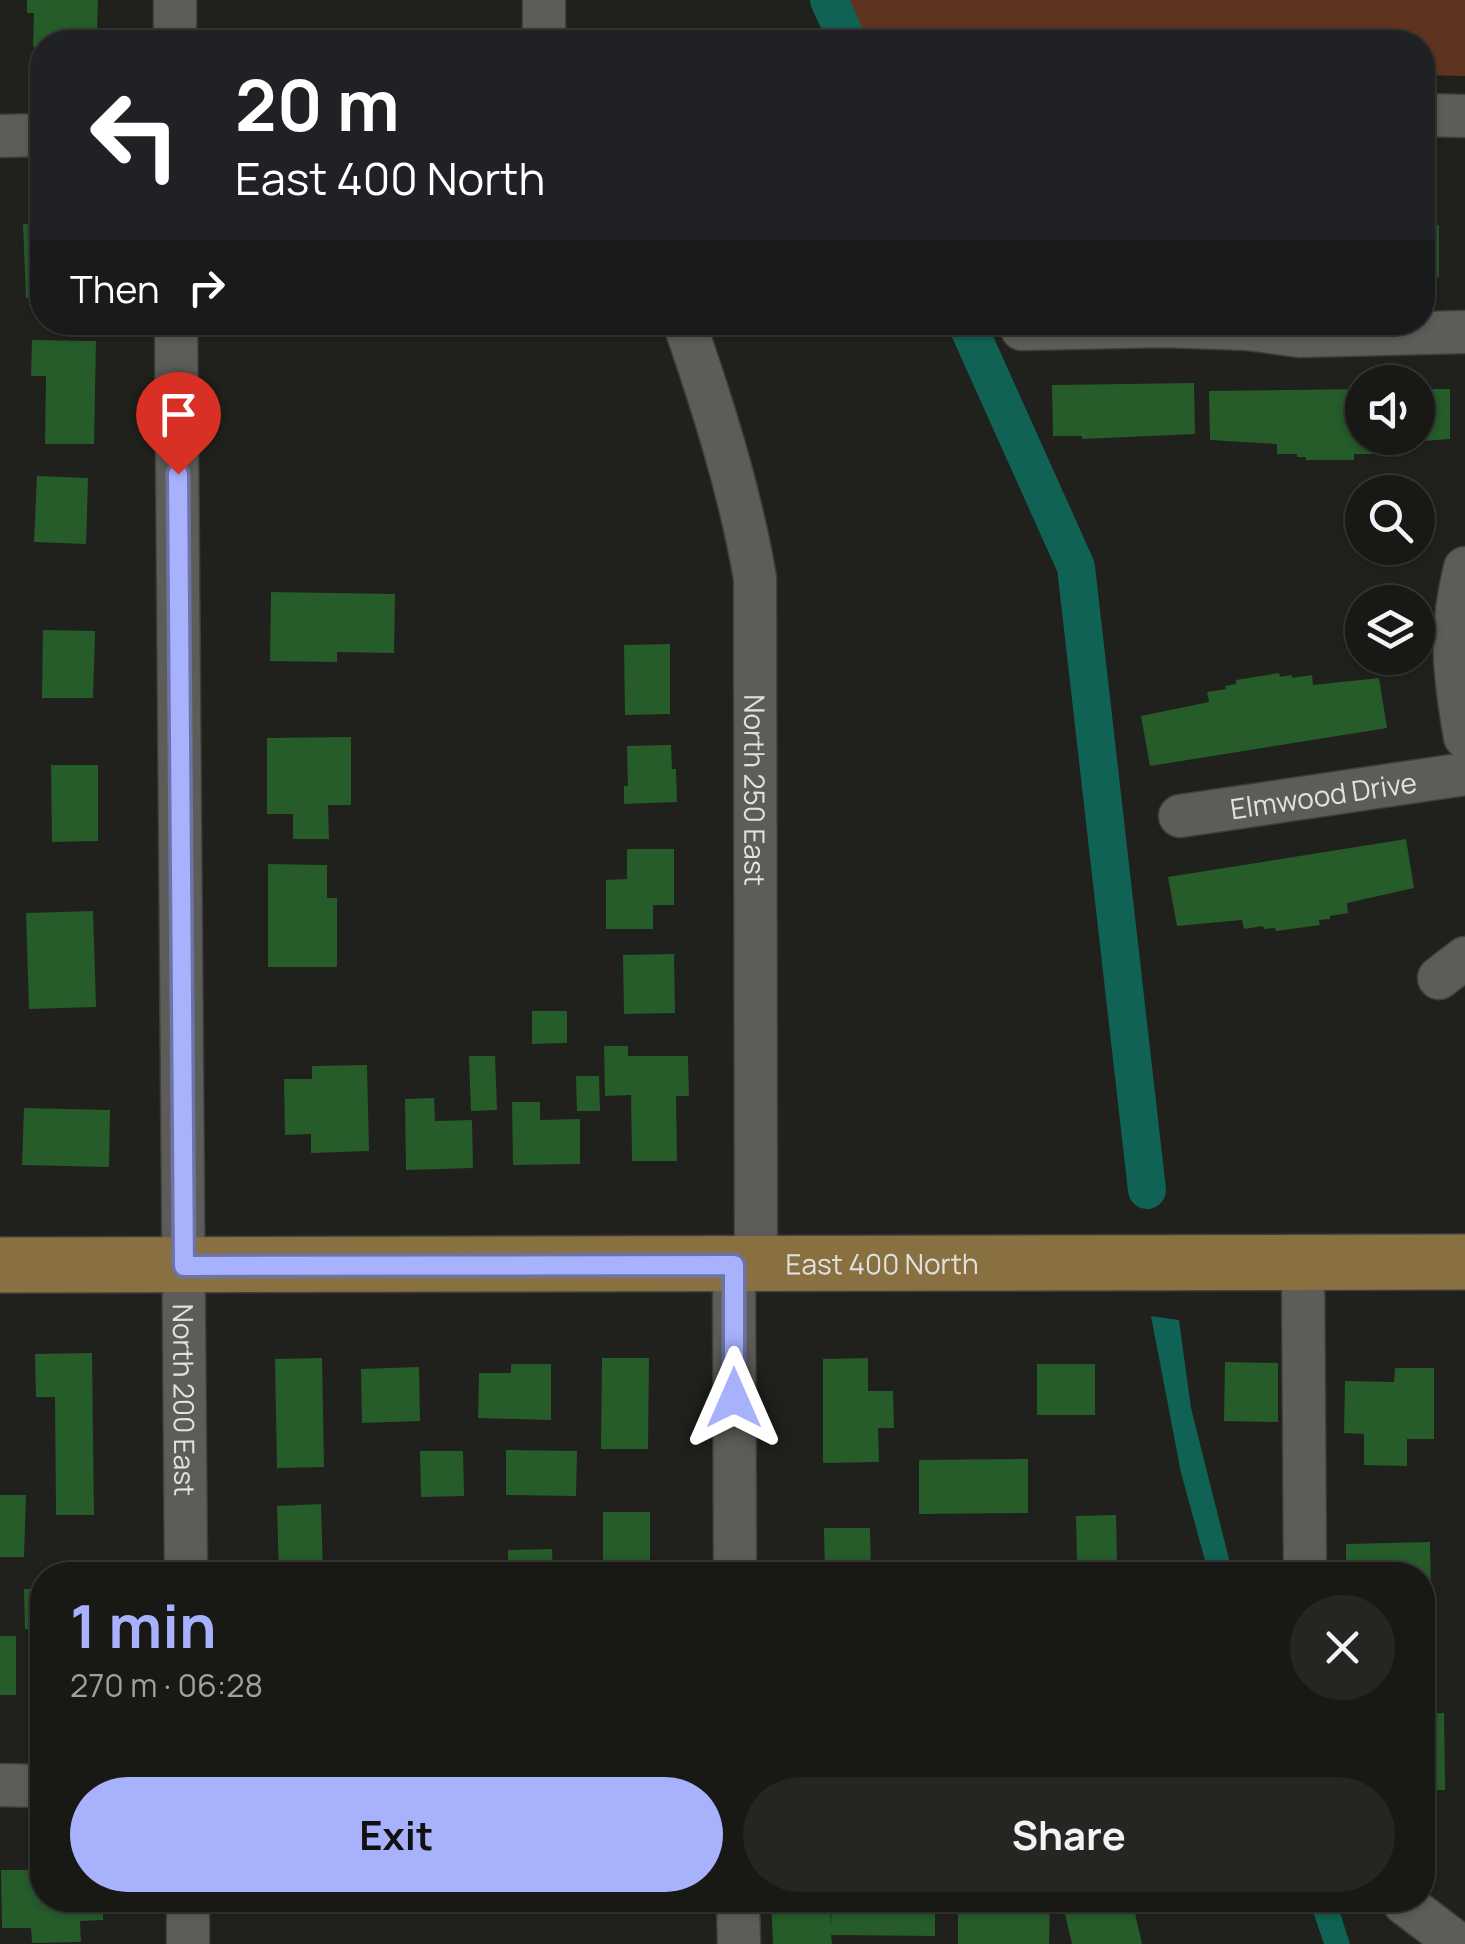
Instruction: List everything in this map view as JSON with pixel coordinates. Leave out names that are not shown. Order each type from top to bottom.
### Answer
[{"type":"main road","name":"East 400 North","points":[[0,1266],[1465,1262]]},
{"type":"street","points":[[175,30],[176,0]]},
{"type":"street","points":[[544,0],[544,30]]},
{"type":"street","points":[[1435,115],[1465,116]]},
{"type":"street","points":[[0,136],[30,136]]},
{"type":"street","points":[[1435,333],[1465,332]]},
{"type":"street","name":"North 200 East","points":[[176,335],[186,1562]]},
{"type":"street","name":"North 250 East","points":[[689,335],[716,414],[747,531],[755,578],[745,1265],[736,1562]]},
{"type":"street","points":[[1293,335],[1341,335]]},
{"type":"street","points":[[1465,568],[1453,665],[1465,737]]},
{"type":"street","name":"Elmwood Drive","points":[[1180,816],[1465,774]]},
{"type":"street","points":[[1303,1262],[1305,1562]]},
{"type":"street","points":[[0,1785],[30,1786]]},
{"type":"street","points":[[188,1912],[188,1944]]},
{"type":"street","points":[[738,1912],[738,1944]]},
{"type":"street","points":[[1416,1912],[1458,1944]]},
{"type":"shaded area","points":[[842,0],[1465,0],[1465,76],[1435,75],[1435,30],[856,30]]},
{"type":"shaded area","points":[[1151,1316],[1179,1320],[1191,1408],[1230,1562],[1205,1562],[1181,1473]]},
{"type":"shaded area","points":[[1313,1912],[1340,1912],[1350,1944],[1324,1944]]},
{"type":"building","points":[[27,0],[98,0],[97,30],[34,30],[34,13],[27,13]]},
{"type":"building","points":[[23,224],[30,224],[30,298],[26,298]]},
{"type":"building","points":[[1435,225],[1439,225],[1439,277],[1435,277]]},
{"type":"building","points":[[32,340],[96,341],[94,444],[45,444],[46,376],[31,376]]},
{"type":"building","points":[[1194,383],[1195,434],[1082,439],[1053,436],[1052,385]]},
{"type":"building","points":[[1345,389],[1345,455],[1354,455],[1354,460],[1306,460],[1297,454],[1277,454],[1277,444],[1210,440],[1209,391]]},
{"type":"building","points":[[1435,389],[1450,389],[1450,439],[1435,440]]},
{"type":"building","points":[[37,476],[88,478],[86,544],[34,542]]},
{"type":"building","points":[[271,592],[395,594],[394,653],[337,652],[337,662],[270,661]]},
{"type":"building","points":[[43,630],[95,631],[93,698],[42,698]]},
{"type":"building","points":[[670,644],[670,714],[625,715],[624,645]]},
{"type":"building","points":[[1279,673],[1280,677],[1292,678],[1312,675],[1313,685],[1379,678],[1387,728],[1150,766],[1141,716],[1209,702],[1207,692],[1226,689],[1236,680]]},
{"type":"building","points":[[351,737],[351,805],[328,805],[329,839],[293,839],[293,814],[267,814],[267,738]]},
{"type":"building","points":[[671,745],[677,802],[624,804],[624,786],[628,786],[627,746]]},
{"type":"building","points":[[51,765],[98,765],[98,841],[52,842]]},
{"type":"building","points":[[1406,839],[1414,888],[1347,903],[1348,913],[1319,920],[1320,925],[1276,931],[1263,926],[1244,929],[1242,920],[1177,926],[1168,877]]},
{"type":"building","points":[[627,849],[674,849],[674,905],[653,905],[653,929],[606,929],[606,880],[627,879]]},
{"type":"building","points":[[268,864],[327,865],[327,898],[337,898],[337,967],[268,967]]},
{"type":"building","points":[[93,911],[96,1007],[29,1009],[26,913]]},
{"type":"building","points":[[674,954],[675,1013],[624,1014],[623,955]]},
{"type":"building","points":[[532,1011],[567,1011],[567,1043],[532,1044]]},
{"type":"building","points":[[604,1046],[628,1046],[628,1056],[688,1056],[689,1096],[676,1096],[677,1161],[632,1161],[631,1095],[605,1096]]},
{"type":"building","points":[[469,1056],[495,1056],[497,1110],[471,1111]]},
{"type":"building","points":[[367,1065],[369,1151],[311,1153],[311,1134],[285,1135],[284,1079],[312,1079],[312,1066]]},
{"type":"building","points":[[576,1076],[599,1076],[600,1111],[577,1111]]},
{"type":"building","points":[[434,1098],[435,1121],[472,1120],[473,1168],[406,1170],[405,1099]]},
{"type":"building","points":[[512,1102],[540,1102],[540,1120],[580,1119],[580,1164],[513,1165]]},
{"type":"building","points":[[24,1108],[110,1110],[109,1167],[22,1165]]},
{"type":"building","points":[[92,1353],[94,1515],[56,1515],[55,1397],[36,1397],[35,1354]]},
{"type":"building","points":[[322,1358],[324,1467],[277,1468],[275,1359]]},
{"type":"building","points":[[602,1358],[649,1358],[648,1449],[601,1449]]},
{"type":"building","points":[[868,1358],[868,1391],[893,1391],[894,1428],[878,1428],[879,1462],[823,1463],[823,1359]]},
{"type":"building","points":[[1225,1362],[1278,1363],[1278,1422],[1224,1421]]},
{"type":"building","points":[[511,1364],[551,1364],[551,1420],[478,1418],[479,1373],[511,1373]]},
{"type":"building","points":[[1037,1364],[1095,1364],[1095,1415],[1037,1415]]},
{"type":"building","points":[[419,1367],[420,1421],[362,1423],[361,1369]]},
{"type":"building","points":[[1395,1368],[1434,1368],[1434,1439],[1407,1439],[1407,1466],[1364,1465],[1364,1434],[1344,1433],[1345,1381],[1394,1382]]},
{"type":"building","points":[[506,1450],[577,1451],[576,1496],[506,1495]]},
{"type":"building","points":[[420,1451],[463,1451],[464,1496],[421,1497]]},
{"type":"building","points":[[1028,1459],[1028,1513],[919,1514],[919,1460]]},
{"type":"building","points":[[0,1495],[26,1495],[24,1557],[0,1557]]},
{"type":"building","points":[[321,1504],[323,1562],[279,1562],[277,1506]]},
{"type":"building","points":[[603,1512],[650,1512],[650,1562],[603,1562]]},
{"type":"building","points":[[1116,1515],[1117,1562],[1077,1562],[1076,1516]]},
{"type":"building","points":[[824,1528],[870,1528],[871,1562],[825,1562]]},
{"type":"building","points":[[1430,1542],[1430,1562],[1346,1562],[1346,1544]]},
{"type":"building","points":[[552,1549],[552,1562],[508,1562],[508,1550]]},
{"type":"building","points":[[24,1589],[30,1589],[30,1629],[25,1629]]},
{"type":"building","points":[[0,1636],[16,1636],[16,1695],[0,1695]]},
{"type":"building","points":[[1435,1713],[1444,1713],[1445,1790],[1435,1790]]},
{"type":"building","points":[[1,1870],[30,1870],[30,1912],[103,1912],[103,1920],[80,1921],[81,1942],[32,1943],[31,1928],[2,1928]]},
{"type":"building","points":[[772,1912],[830,1912],[831,1925],[832,1912],[935,1912],[935,1936],[831,1935],[832,1944],[773,1944]]},
{"type":"building","points":[[958,1912],[1050,1912],[1049,1944],[958,1944]]},
{"type":"building","points":[[1135,1912],[1142,1944],[1072,1944],[1065,1914]]},
{"type":"waterway","points":[[829,0],[843,30]]},
{"type":"waterway","points":[[972,335],[1076,567],[1147,1190]]},
{"type":"route","points":[[178,474],[184,1266],[734,1265],[734,1398]]}]
